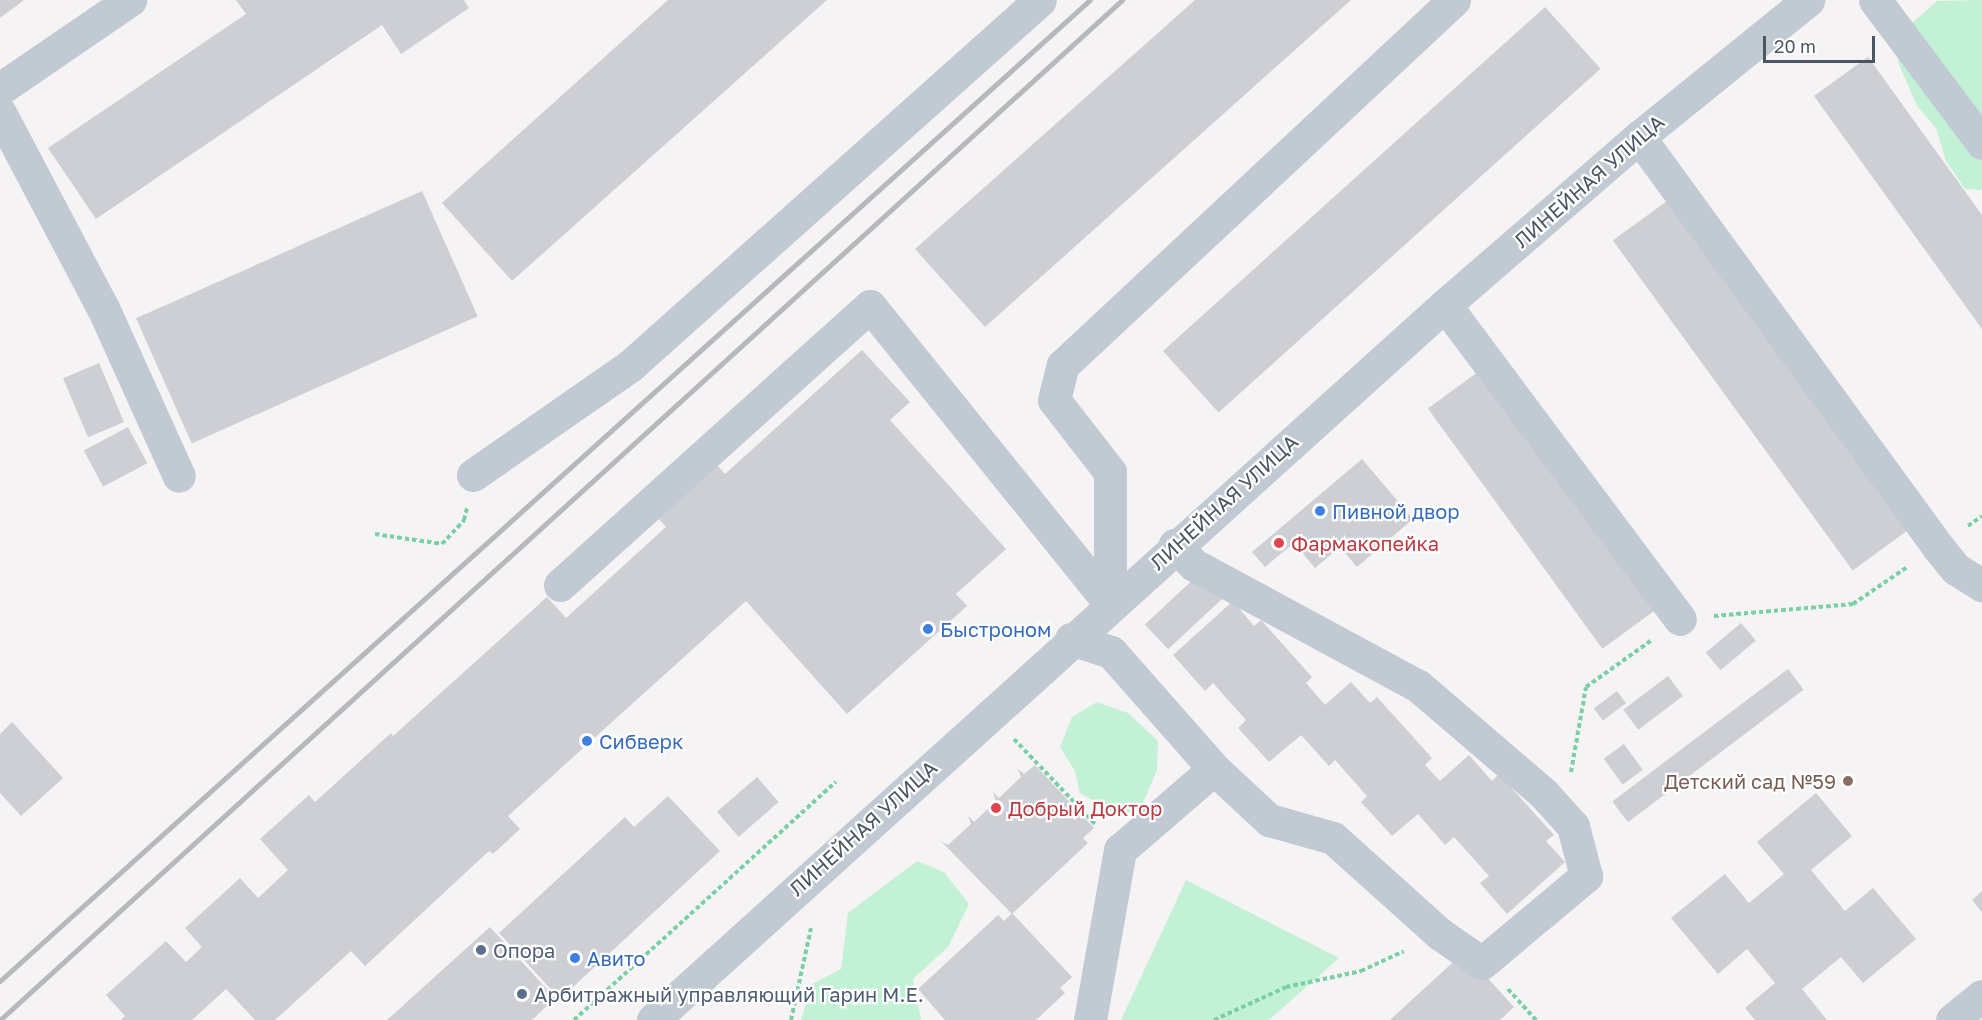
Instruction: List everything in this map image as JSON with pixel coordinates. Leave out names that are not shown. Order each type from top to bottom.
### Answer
[{"type":"street","points":[[0,89],[130,0]]},
{"type":"street","points":[[473,475],[631,365],[1040,0]]},
{"type":"street","points":[[1110,603],[1110,472],[1054,400],[1063,365],[1454,0]]},
{"type":"street","name":"ЛИНЕЙНАЯ УЛИЦА","points":[[653,1020],[1110,603],[1445,305],[1639,137],[1808,0]]},
{"type":"street","points":[[1875,0],[1982,143]]},
{"type":"street","points":[[0,112],[102,308],[179,476]]},
{"type":"street","points":[[1639,137],[1938,547],[1956,569],[1982,585]]},
{"type":"street","points":[[1445,305],[1680,619]]},
{"type":"street","points":[[560,585],[870,306],[1110,603]]},
{"type":"street","points":[[1071,639],[1111,652],[1215,769],[1269,820],[1333,838],[1440,934],[1482,963],[1586,876],[1573,826],[1543,793],[1418,686],[1194,565],[1175,545]]},
{"type":"street","points":[[1090,1020],[1120,850],[1215,769]]},
{"type":"street","points":[[1952,1020],[1982,996]]},
{"type":"path","points":[[375,534],[442,544],[464,520],[473,475]]},
{"type":"path","points":[[1543,793],[1575,768],[1586,687],[1680,619],[1853,604],[1982,516]]},
{"type":"path","points":[[1014,739],[1120,850]]},
{"type":"path","points":[[574,1020],[836,782]]},
{"type":"path","points":[[791,1020],[812,923]]},
{"type":"path","points":[[1214,1020],[1286,987],[1360,971],[1440,934]]},
{"type":"path","points":[[1482,963],[1536,1020]]},
{"type":"green space","points":[[1982,0],[1982,190],[1965,189],[1946,161],[1936,128],[1917,106],[1898,62],[1903,31],[1937,1]]},
{"type":"green space","points":[[1097,702],[1128,713],[1158,741],[1157,770],[1143,803],[1121,817],[1080,793],[1075,771],[1060,747],[1072,717]]},
{"type":"green space","points":[[917,861],[944,872],[969,904],[948,947],[913,979],[921,1020],[801,1020],[812,984],[841,969],[848,913]]},
{"type":"green space","points":[[1186,880],[1339,958],[1269,1020],[1121,1020]]},
{"type":"building","points":[[0,0],[24,0],[0,18]]},
{"type":"building","points":[[236,0],[464,0],[469,8],[401,54],[382,25],[96,219],[48,148],[246,14]]},
{"type":"building","points":[[668,0],[827,0],[512,281],[442,203]]},
{"type":"building","points":[[1195,0],[1351,0],[985,327],[915,249]]},
{"type":"building","points":[[1545,7],[1601,69],[1219,413],[1163,351]]},
{"type":"building","points":[[1868,57],[1982,215],[1982,329],[1814,96]]},
{"type":"building","points":[[422,191],[478,316],[192,443],[136,318]]},
{"type":"building","points":[[1667,201],[1907,531],[1853,570],[1613,240]]},
{"type":"building","points":[[862,350],[910,402],[890,420],[1006,549],[956,594],[967,606],[847,714],[746,601],[508,816],[520,829],[493,854],[489,851],[365,966],[351,951],[275,1020],[255,1020],[226,989],[192,1020],[121,1020],[125,1016],[106,995],[166,941],[186,962],[202,947],[185,928],[240,878],[258,898],[288,870],[260,839],[309,795],[315,802],[391,733],[393,736],[547,597],[566,618],[666,527],[653,512],[712,459],[725,474]]},
{"type":"building","points":[[99,363],[124,422],[88,437],[63,378]]},
{"type":"building","points":[[1482,369],[1657,609],[1602,649],[1428,408]]},
{"type":"building","points":[[128,427],[147,463],[103,487],[84,450]]},
{"type":"building","points":[[1362,459],[1413,519],[1357,567],[1340,547],[1315,568],[1294,543],[1265,567],[1252,552]]},
{"type":"building","points":[[1199,574],[1222,599],[1168,649],[1145,624]]},
{"type":"building","points":[[1233,601],[1254,626],[1261,620],[1312,677],[1306,683],[1325,705],[1351,682],[1370,703],[1377,697],[1432,758],[1425,765],[1440,781],[1469,755],[1492,781],[1499,774],[1554,835],[1546,841],[1565,862],[1507,914],[1480,883],[1489,876],[1454,837],[1445,845],[1418,814],[1392,836],[1361,802],[1367,796],[1335,760],[1329,766],[1301,735],[1269,762],[1238,728],[1246,720],[1213,683],[1205,691],[1173,655]]},
{"type":"building","points":[[1741,623],[1756,641],[1721,670],[1706,653]]},
{"type":"building","points":[[1788,669],[1804,690],[1628,822],[1612,801]]},
{"type":"building","points":[[1668,676],[1683,696],[1638,730],[1623,710]]},
{"type":"building","points":[[1617,691],[1626,703],[1603,720],[1594,708]]},
{"type":"building","points":[[12,722],[63,778],[21,816],[0,793],[0,734]]},
{"type":"building","points":[[1624,744],[1643,770],[1623,785],[1604,759]]},
{"type":"building","points":[[1035,765],[1094,828],[1083,838],[1088,843],[1012,914],[941,841],[948,845],[971,824],[968,816],[974,822],[996,801],[993,792],[999,798],[1021,777],[1018,769],[1024,774]]},
{"type":"building","points":[[757,777],[779,802],[739,837],[717,812]]},
{"type":"building","points":[[1816,793],[1852,836],[1811,870],[1845,911],[1873,888],[1916,939],[1863,983],[1841,957],[1802,989],[1827,1020],[1755,1020],[1745,1008],[1775,983],[1747,949],[1718,974],[1671,918],[1725,874],[1749,903],[1784,874],[1757,842]]},
{"type":"building","points":[[668,796],[720,851],[560,999],[499,933],[625,817],[634,827]]},
{"type":"building","points":[[1982,891],[1982,912],[1972,900]]},
{"type":"building","points":[[1012,913],[1072,977],[1060,988],[1065,993],[1036,1020],[945,1020],[918,989],[998,915],[1004,921]]},
{"type":"building","points":[[490,927],[555,998],[532,1020],[387,1020]]},
{"type":"building","points":[[1464,952],[1514,1007],[1500,1020],[1390,1020]]},
{"type":"railway","points":[[0,981],[1090,0]]},
{"type":"railway","points":[[0,1020],[1122,0]]},
{"type":"place","name":"Пивной двор","points":[[1320,511]]},
{"type":"place","name":"Фармакопейка","points":[[1279,543]]},
{"type":"place","name":"Быстроном","points":[[928,629]]},
{"type":"place","name":"Сибверк","points":[[587,741]]},
{"type":"place","name":"Детский сад №59","points":[[1848,781]]},
{"type":"place","name":"Добрый Доктор","points":[[996,808]]},
{"type":"place","name":"Опора","points":[[481,950]]},
{"type":"place","name":"Авито","points":[[575,958]]},
{"type":"place","name":"Арбитражный управляющий Гарин М.Е.","points":[[522,994]]}]
